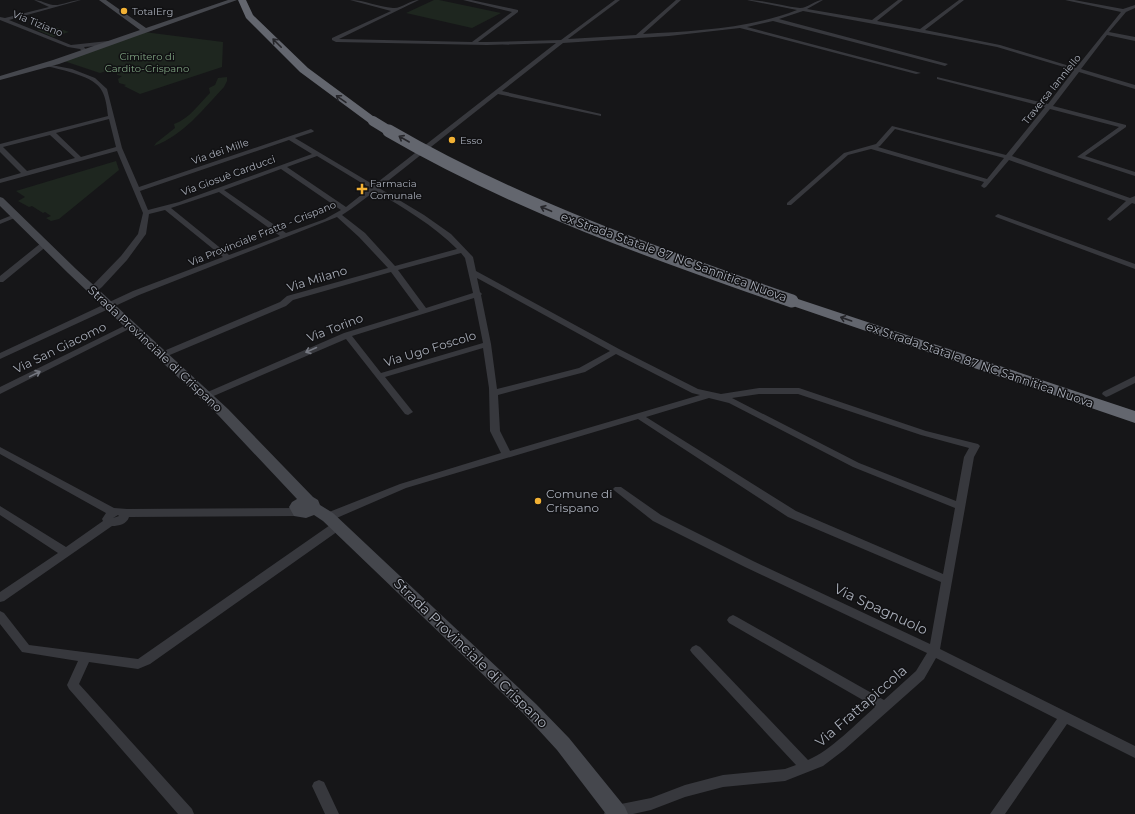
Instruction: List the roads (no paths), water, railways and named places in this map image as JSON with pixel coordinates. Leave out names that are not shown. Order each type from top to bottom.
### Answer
[{"type":"highway","name":"ex Strada Statale 87 NC Sannitica Nuova","points":[[242,0],[249,16],[304,70],[372,121],[465,172],[558,215],[666,257],[1135,417]]},
{"type":"street","points":[[36,0],[54,7]]},
{"type":"street","points":[[2,19],[78,0]]},
{"type":"street","points":[[102,0],[144,30]]},
{"type":"street","points":[[0,78],[48,65],[144,30],[234,0]]},
{"type":"street","points":[[352,0],[394,10]]},
{"type":"street","points":[[366,4],[374,0]]},
{"type":"street","points":[[417,0],[334,39],[338,41],[507,43],[638,36],[738,26],[774,20],[806,10],[821,0]]},
{"type":"street","points":[[465,0],[516,11],[473,43]]},
{"type":"street","name":"Via Provinciale Fratta - Crispano","points":[[0,356],[136,293],[285,236],[346,210],[562,41],[618,0]]},
{"type":"street","points":[[638,36],[679,0]]},
{"type":"street","points":[[749,0],[998,46],[1135,87]]},
{"type":"street","points":[[787,7],[792,0]]},
{"type":"street","points":[[873,22],[902,0]]},
{"type":"street","points":[[954,0],[961,1]]},
{"type":"street","points":[[1067,0],[1124,11]]},
{"type":"street","points":[[920,31],[961,1]]},
{"type":"street","name":"Traversa Ianniello","points":[[871,147],[986,183],[1050,106],[1068,81],[1079,70],[1124,11],[1135,6]]},
{"type":"street","name":"Via Tiziano","points":[[2,19],[70,46],[74,49],[85,52]]},
{"type":"street","points":[[774,20],[945,64]]},
{"type":"street","points":[[738,26],[918,73]]},
{"type":"street","points":[[1106,33],[1135,39]]},
{"type":"street","name":"Via Tiziano","points":[[70,46],[108,43]]},
{"type":"street","name":"Via Tiziano","points":[[65,59],[69,53],[70,46]]},
{"type":"street","points":[[56,62],[63,68]]},
{"type":"street","points":[[48,65],[63,68],[93,79],[105,90],[110,117],[119,148],[146,213],[142,234],[124,258],[100,285],[93,290]]},
{"type":"street","points":[[939,78],[1124,126],[1080,157],[1135,174]]},
{"type":"street","points":[[498,92],[599,115]]},
{"type":"street","points":[[26,174],[0,147],[110,117]]},
{"type":"street","points":[[789,204],[846,154],[878,145],[894,127],[1007,157],[1134,200]]},
{"type":"street","name":"Via dei Mille","points":[[136,190],[311,131]]},
{"type":"street","points":[[52,133],[80,159]]},
{"type":"street","points":[[290,138],[422,216],[469,257],[478,294],[487,344],[493,393],[495,430],[507,455]]},
{"type":"street","points":[[0,181],[119,148]]},
{"type":"street","name":"Via Giosuè Carducci","points":[[146,213],[317,154]]},
{"type":"street","points":[[282,166],[346,210]]},
{"type":"street","points":[[219,189],[285,236]]},
{"type":"street","name":"Strada Provinciale di Crispano","points":[[0,200],[44,245],[206,396],[307,507],[332,521],[530,709],[563,744],[615,813]]},
{"type":"street","points":[[1110,219],[1134,200]]},
{"type":"street","points":[[166,207],[229,258]]},
{"type":"street","points":[[337,214],[362,235],[393,270],[424,311]]},
{"type":"street","points":[[0,222],[15,216]]},
{"type":"street","points":[[998,216],[1135,267]]},
{"type":"street","points":[[0,280],[44,245]]},
{"type":"street","name":"Via Milano","points":[[162,355],[283,304],[290,298],[462,250]]},
{"type":"street","points":[[473,273],[616,351],[695,391],[721,397],[856,465],[960,506]]},
{"type":"street","name":"Via Torino","points":[[206,396],[347,335],[478,294]]},
{"type":"street","name":"Via San Giacomo","points":[[0,391],[131,326]]},
{"type":"street","points":[[347,335],[408,412]]},
{"type":"street","name":"Via Ugo Foscolo","points":[[380,376],[487,344]]},
{"type":"street","points":[[493,393],[582,370],[616,351]]},
{"type":"street","points":[[1106,394],[1135,379]]},
{"type":"street","name":"Via Frattapiccola","points":[[615,813],[651,804],[685,791],[723,781],[785,775],[818,762],[840,746],[920,675],[934,651],[969,457],[975,446],[924,434],[799,391],[759,391],[721,397]]},
{"type":"street","points":[[0,616],[26,648],[138,664],[146,662],[332,521],[403,486],[709,394]]},
{"type":"street","points":[[639,416],[792,514],[947,580]]},
{"type":"street","points":[[0,450],[120,521],[124,518],[125,514],[307,507]]},
{"type":"street","name":"Via Spagnuolo","points":[[618,488],[658,518],[749,564],[934,651],[1135,752]]},
{"type":"street","points":[[0,510],[65,552]]},
{"type":"street","points":[[0,598],[111,517]]},
{"type":"street","points":[[734,620],[884,706]]},
{"type":"street","points":[[696,650],[806,767]]},
{"type":"street","points":[[86,657],[73,685],[187,814]]},
{"type":"street","points":[[997,814],[1065,717]]},
{"type":"street","points":[[319,786],[332,814]]},
{"type":"place","name":"TotalErg","points":[[124,11]]},
{"type":"place","name":"Esso","points":[[452,140]]},
{"type":"place","name":"Farmacia Comunale","points":[[362,189]]},
{"type":"place","name":"Comune di Crispano","points":[[538,501]]},
{"type":"park label","name":"Cimitero di Cardito-Crispano","points":[[147,62]]}]
